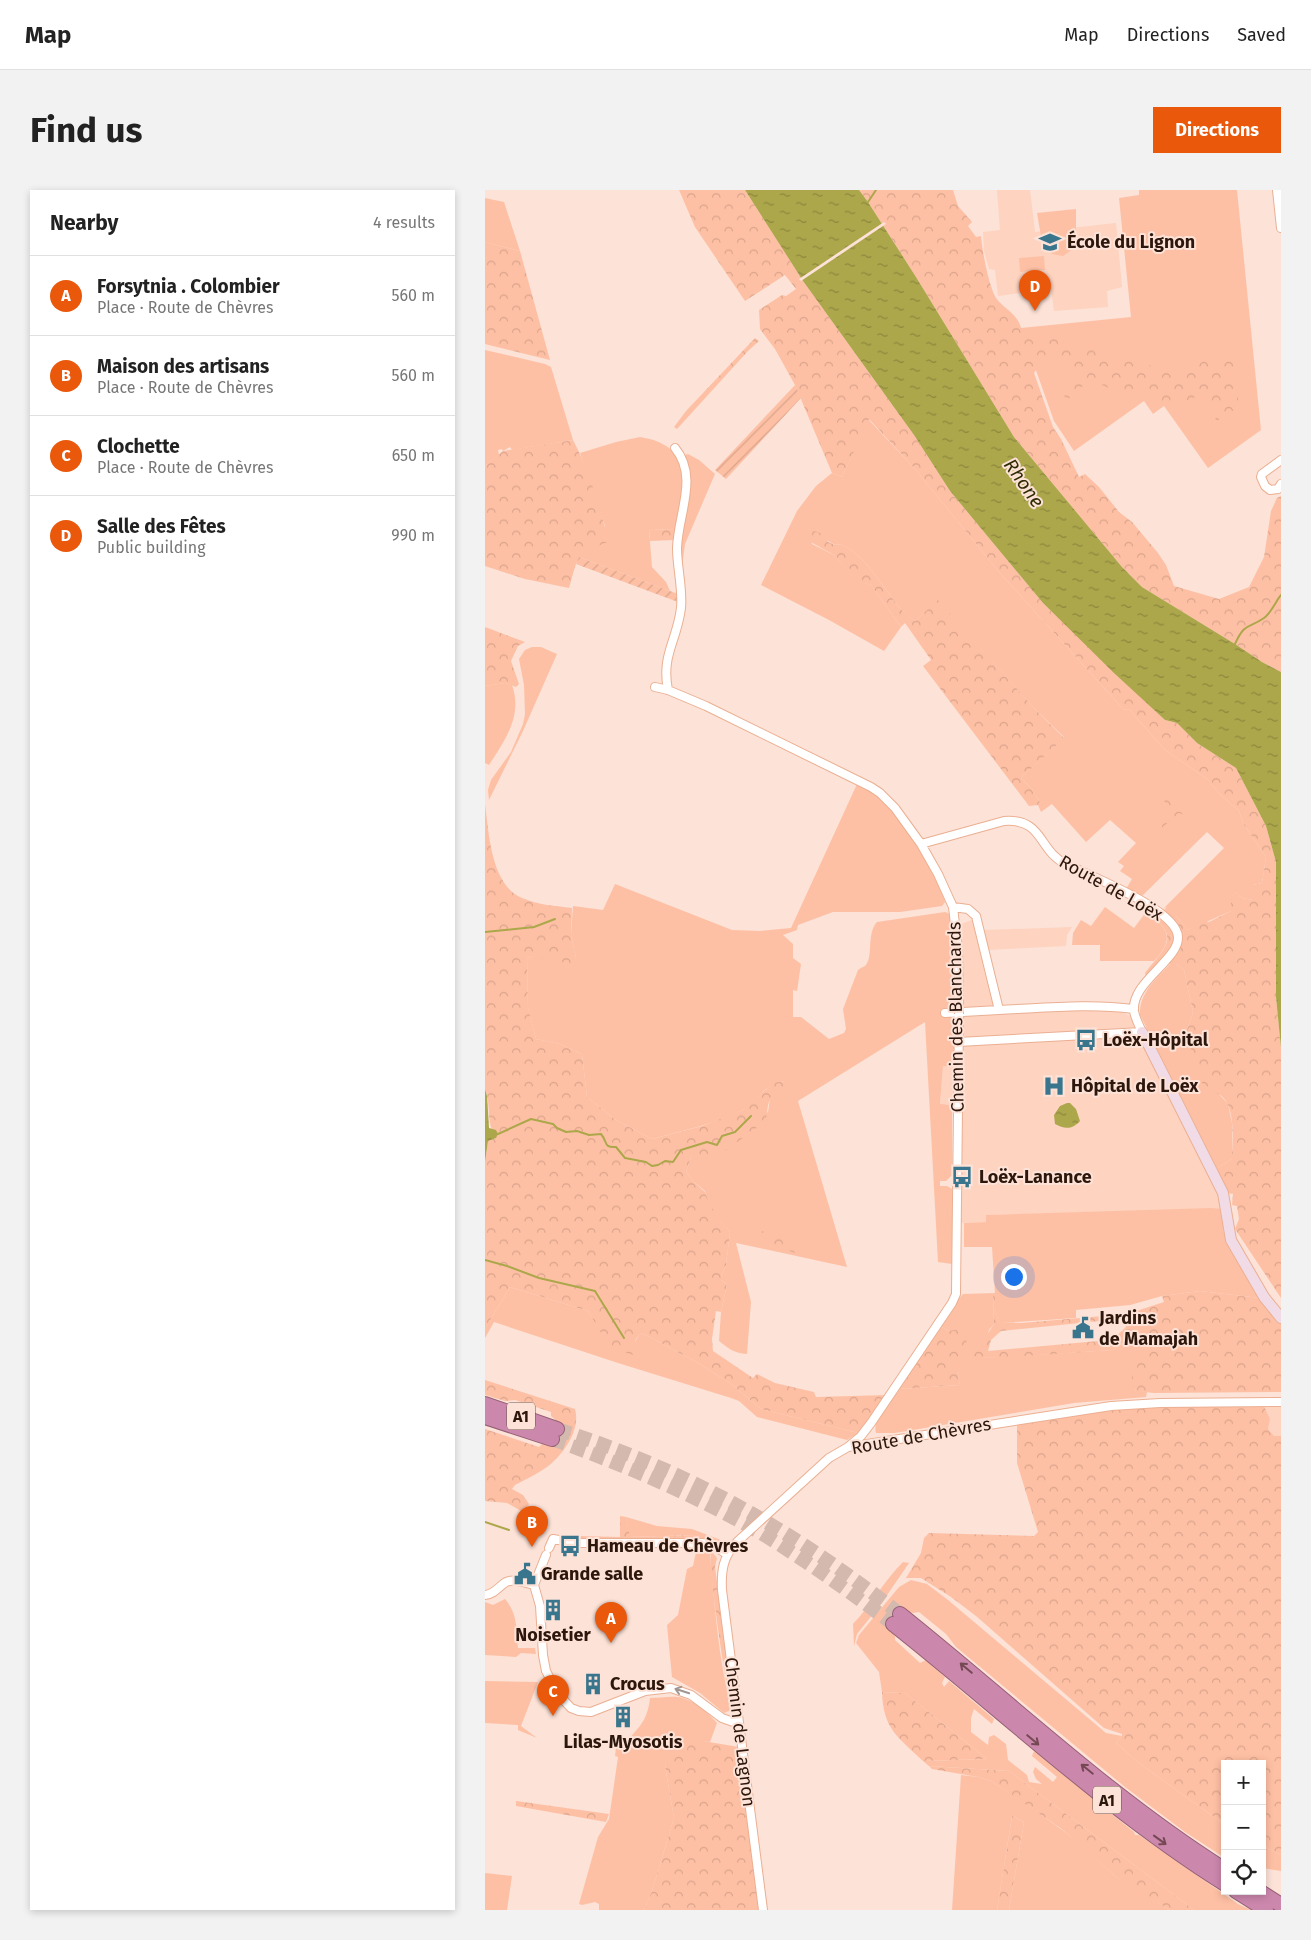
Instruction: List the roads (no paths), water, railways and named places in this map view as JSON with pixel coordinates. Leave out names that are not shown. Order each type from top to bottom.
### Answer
[{"type":"highway","name":"A1","points":[[485,1404],[555,1434],[485,1417]]},
{"type":"highway","name":"A1","points":[[1221,1867],[1154,1821],[896,1619],[1093,1790],[1221,1881]]},
{"type":"highway","points":[[1242,1895],[1266,1910]]},
{"type":"highway","points":[[1266,1895],[1281,1904]]},
{"type":"street","points":[[1277,190],[1281,228]]},
{"type":"street","points":[[668,690],[665,669],[681,608],[677,546],[687,480],[683,462],[675,448]]},
{"type":"street","points":[[1281,460],[1262,474],[1261,480],[1270,490],[1278,489],[1281,484]]},
{"type":"street","name":"Chemin des Blanchards","points":[[655,687],[668,690],[706,706],[875,790],[895,808],[921,844],[938,874],[953,907],[958,950],[959,1012],[956,1294],[953,1303],[871,1424],[848,1447]]},
{"type":"street","name":"Route de Loëx","points":[[921,844],[1004,821],[1026,824],[1041,837],[1048,850],[1057,859],[1120,890],[1163,915],[1172,923],[1176,930],[1179,938],[1177,946],[1147,981],[1136,1000],[1134,1009]]},
{"type":"street","points":[[953,907],[968,909],[976,916],[999,1010]]},
{"type":"street","points":[[945,1013],[1088,1006],[1134,1009],[1142,1032],[1223,1193],[1231,1240],[1264,1297],[1281,1318]]},
{"type":"street","points":[[958,1042],[1142,1032]]},
{"type":"street","name":"Route de Chèvres","points":[[727,1554],[737,1542],[829,1458],[848,1447],[1111,1406],[1160,1403],[1281,1402]]},
{"type":"street","points":[[871,1424],[869,1433],[873,1439],[880,1442]]},
{"type":"street","points":[[727,1554],[712,1545],[702,1543],[576,1543],[553,1539],[534,1585],[540,1606],[543,1655],[546,1671],[558,1694],[571,1708],[579,1712],[591,1712],[645,1691],[671,1688],[691,1695],[722,1718],[739,1724]]},
{"type":"street","name":"Chemin de Lagnon","points":[[727,1554],[721,1581],[763,1910]]},
{"type":"street","points":[[485,1595],[491,1594],[506,1582],[512,1581],[534,1585]]},
{"type":"street","points":[[722,1718],[737,1708]]},
{"type":"water","name":"Rhone","points":[[745,190],[859,190],[916,277],[1014,437],[1122,567],[1142,587],[1281,672],[1281,1048],[1276,997],[1276,862],[1266,826],[1236,768],[1197,743],[1177,723],[1165,720],[1043,603],[950,491],[914,435],[803,281]]},
{"type":"water","points":[[485,1089],[489,1128],[496,1130],[498,1134],[496,1138],[488,1141],[485,1162]]},
{"type":"water","points":[[1070,1103],[1076,1109],[1080,1121],[1068,1128],[1055,1124],[1054,1115],[1060,1106]]},
{"type":"waterway","points":[[868,202],[876,190]]},
{"type":"waterway","points":[[1235,644],[1244,629],[1267,616],[1281,595]]},
{"type":"waterway","points":[[485,932],[534,927],[555,919]]},
{"type":"waterway","points":[[498,1134],[531,1119],[553,1124],[566,1132],[577,1131],[589,1135],[601,1134],[607,1145],[609,1147],[616,1147],[625,1158],[646,1162],[652,1166],[665,1161],[673,1162],[681,1150],[707,1142],[717,1145],[722,1136],[735,1132],[751,1116]]},
{"type":"waterway","points":[[485,1260],[539,1278],[595,1291],[624,1338]]},
{"type":"waterway","points":[[485,1522],[509,1530]]},
{"type":"tunnel","points":[[557,1429],[650,1463],[737,1505],[820,1555],[900,1614]]},
{"type":"tunnel","points":[[552,1439],[606,1459],[659,1482],[736,1519],[812,1566],[893,1624]]},
{"type":"place","name":"École du Lignon","points":[[1050,242]]},
{"type":"place","name":"Salle des Fêtes","points":[[1035,311]]},
{"type":"place","name":"Loëx-Hôpital","points":[[1086,1040]]},
{"type":"place","name":"Hôpital de Loëx","points":[[1054,1086]]},
{"type":"place","name":"Loëx-Lanance","points":[[962,1177]]},
{"type":"place","name":"Jardins de Mamajah","points":[[1083,1328]]},
{"type":"place","name":"Hameau de Chèvres","points":[[570,1546]]},
{"type":"place","name":"Maison des artisans","points":[[532,1547]]},
{"type":"place","name":"Grande salle","points":[[525,1574]]},
{"type":"place","name":"Noisetier","points":[[553,1610]]},
{"type":"place","name":"Forsytnia . Colombier","points":[[611,1643]]},
{"type":"place","name":"Crocus","points":[[593,1684]]},
{"type":"place","name":"Clochette","points":[[553,1716]]},
{"type":"place","name":"Lilas-Myosotis","points":[[623,1717]]}]
